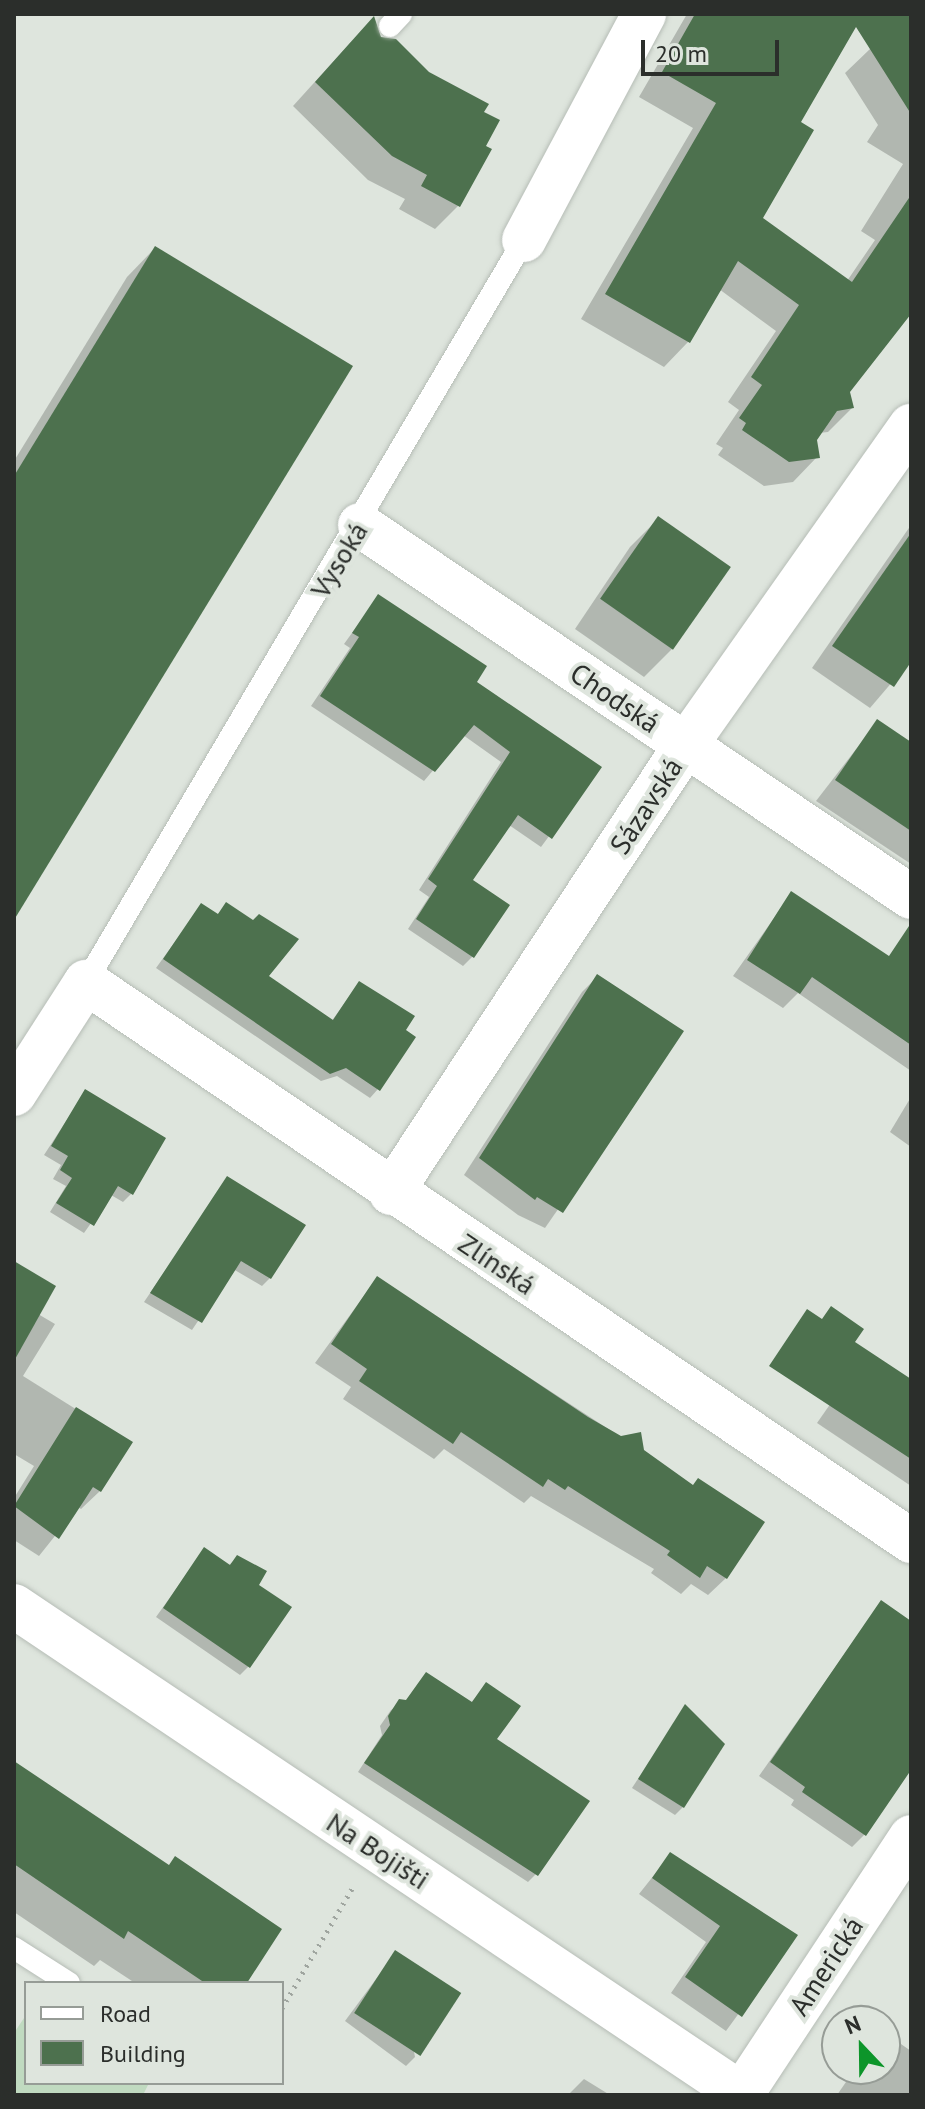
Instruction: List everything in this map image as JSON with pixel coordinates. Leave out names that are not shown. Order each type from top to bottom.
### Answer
[{"type":"street","name":"Vysoká","points":[[524,240],[644,14]]},
{"type":"street","name":"Sázavská","points":[[391,1193],[685,746],[911,426]]},
{"type":"street","name":"Chodská","points":[[360,525],[911,897]]},
{"type":"street","name":"Vysoká","points":[[14,1094],[86,982]]},
{"type":"street","name":"Zlínská","points":[[86,982],[391,1193],[911,1541]]},
{"type":"street","name":"Na Bojišti","points":[[14,1606],[742,2095]]},
{"type":"street","name":"Americká","points":[[742,2095],[911,1837]]},
{"type":"lane","name":"Vysoká","points":[[86,982],[360,525],[524,240]]},
{"type":"lane","points":[[14,1948],[66,1981]]},
{"type":"path","points":[[284,2005],[376,1849]]},
{"type":"green space","points":[[24,2018],[24,2085],[148,2085],[143,2095],[14,2095],[14,2033]]},
{"type":"building","points":[[695,14],[911,14],[911,114],[856,27],[801,122],[814,130],[763,218],[852,282],[911,195],[911,314],[850,392],[854,408],[837,411],[817,440],[820,458],[789,462],[742,430],[746,423],[739,418],[762,385],[751,377],[799,305],[738,261],[690,343],[605,294],[716,103],[662,72]]},
{"type":"building","points":[[374,16],[381,37],[396,39],[429,72],[489,104],[484,112],[500,120],[486,146],[492,149],[460,207],[421,186],[427,175],[392,156],[315,82]]},
{"type":"building","points":[[155,246],[353,366],[14,920],[14,476]]},
{"type":"building","points":[[658,516],[731,567],[673,650],[600,599]]},
{"type":"building","points":[[911,533],[911,662],[894,687],[832,646]]},
{"type":"building","points":[[378,594],[487,666],[477,682],[602,767],[552,839],[518,815],[473,880],[510,905],[474,958],[416,919],[437,886],[428,879],[510,752],[474,725],[435,772],[320,696],[359,637],[352,633]]},
{"type":"building","points":[[877,719],[911,742],[911,831],[835,780]]},
{"type":"building","points":[[791,891],[889,956],[911,923],[911,1045],[812,977],[800,994],[747,960]]},
{"type":"building","points":[[226,902],[253,920],[259,914],[299,939],[269,976],[333,1020],[359,981],[415,1016],[406,1030],[416,1037],[380,1091],[346,1068],[330,1074],[163,959],[201,903],[218,914]]},
{"type":"building","points":[[597,974],[684,1031],[563,1213],[537,1197],[535,1200],[479,1158]]},
{"type":"building","points":[[85,1089],[166,1138],[133,1195],[118,1186],[94,1226],[56,1203],[72,1178],[60,1170],[68,1156],[51,1146]]},
{"type":"building","points":[[227,1176],[306,1225],[271,1279],[241,1261],[202,1323],[150,1293]]},
{"type":"building","points":[[14,1261],[56,1286],[14,1361]]},
{"type":"building","points":[[377,1276],[588,1417],[621,1436],[641,1432],[644,1450],[693,1485],[698,1478],[765,1522],[727,1579],[707,1566],[700,1578],[667,1555],[670,1551],[568,1486],[565,1490],[548,1479],[543,1487],[461,1432],[453,1444],[359,1381],[367,1369],[331,1344]]},
{"type":"building","points":[[831,1306],[864,1329],[855,1342],[911,1379],[911,1459],[769,1366],[807,1309],[822,1319]]},
{"type":"building","points":[[76,1407],[133,1442],[101,1492],[93,1487],[59,1539],[14,1506]]},
{"type":"building","points":[[204,1547],[230,1565],[237,1555],[267,1571],[259,1585],[292,1607],[250,1668],[163,1608]]},
{"type":"building","points":[[881,1600],[911,1621],[911,1770],[866,1836],[802,1792],[805,1787],[770,1762]]},
{"type":"building","points":[[426,1672],[472,1702],[486,1682],[521,1706],[497,1739],[590,1801],[538,1876],[364,1763],[390,1725],[388,1716],[399,1699],[406,1700]]},
{"type":"building","points":[[685,1704],[725,1744],[684,1808],[638,1779]]},
{"type":"building","points":[[14,1761],[169,1865],[175,1856],[282,1929],[248,1981],[202,1981],[128,1931],[124,1939],[14,1864]]},
{"type":"building","points":[[670,1852],[798,1935],[742,2017],[685,1977],[720,1926],[652,1878]]},
{"type":"building","points":[[395,1950],[461,1993],[420,2056],[354,2013]]}]
